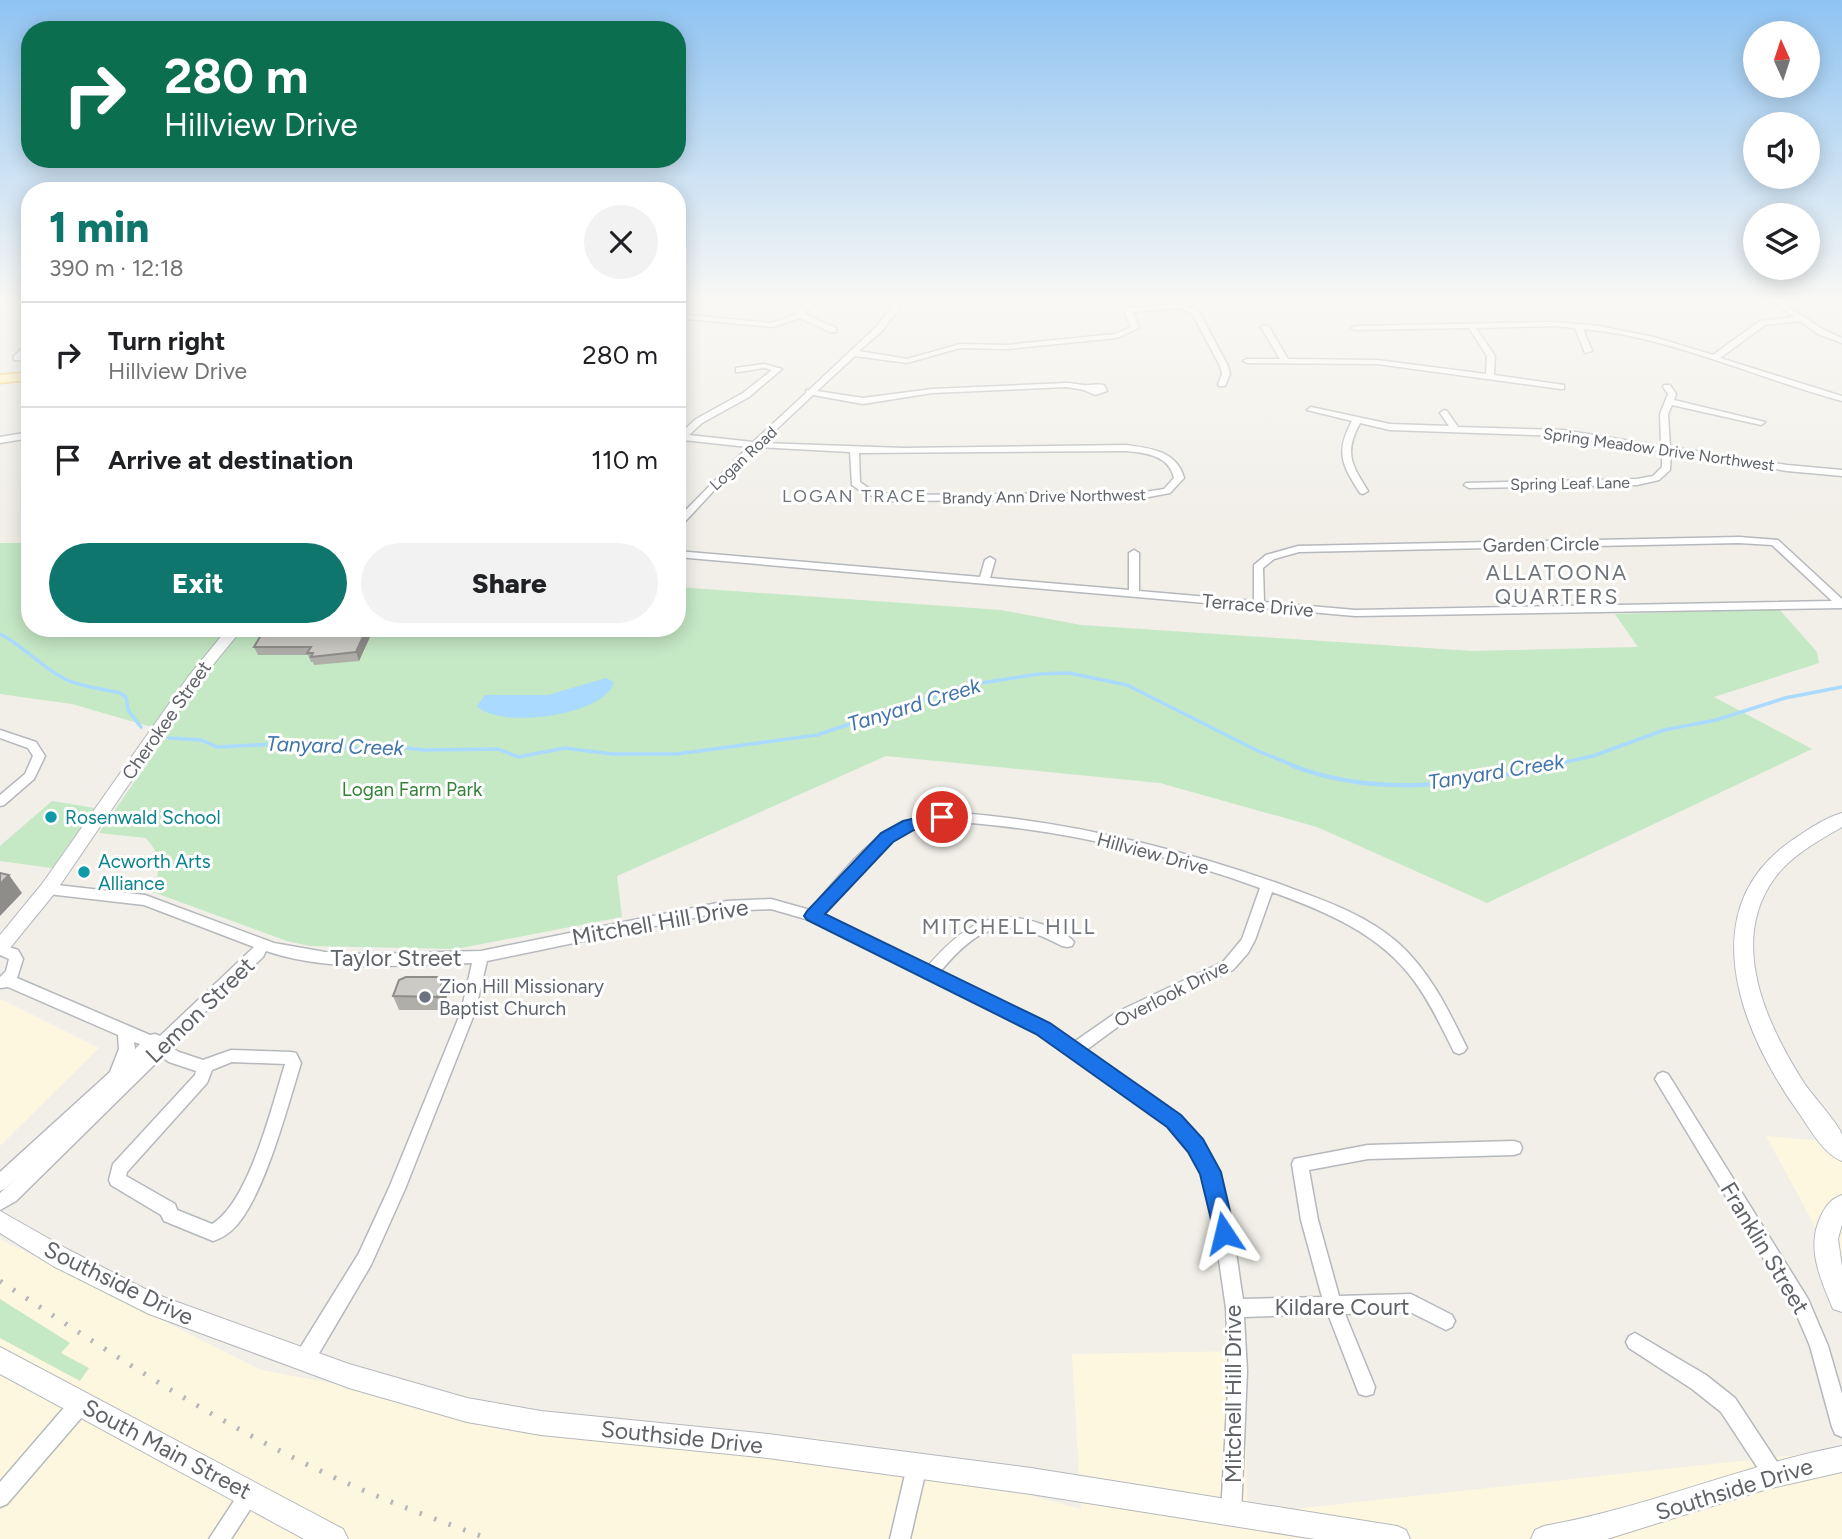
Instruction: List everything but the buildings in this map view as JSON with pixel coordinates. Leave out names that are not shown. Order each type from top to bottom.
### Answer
[{"type":"main road","points":[[0,381],[21,379]]},
{"type":"main road","points":[[1842,819],[1781,859],[1765,877],[1750,910],[1744,947],[1749,988],[1775,1057],[1812,1115],[1842,1151]]},
{"type":"main road","points":[[1842,1206],[1829,1222],[1825,1243],[1828,1263],[1842,1300]]},
{"type":"main road","name":"South Main Street","points":[[0,1360],[334,1539]]},
{"type":"street","points":[[686,433],[699,421],[746,396],[771,375]]},
{"type":"street","name":"Logan Road","points":[[686,515],[731,467],[830,375]]},
{"type":"street","points":[[1222,384],[1226,375]]},
{"type":"street","points":[[1474,375],[1561,387]]},
{"type":"street","points":[[1771,375],[1842,398]]},
{"type":"street","points":[[810,393],[863,401],[932,391],[1067,385],[1088,388]]},
{"type":"street","name":"Spring Leaf Lane","points":[[1469,485],[1647,480],[1662,474],[1667,468],[1664,414],[1672,394],[1668,387]]},
{"type":"street","points":[[1669,402],[1761,422]]},
{"type":"street","name":"Spring Meadow Drive Northwest","points":[[1311,410],[1404,429],[1563,432],[1787,468],[1842,473]]},
{"type":"street","points":[[1444,413],[1455,429]]},
{"type":"street","points":[[1357,421],[1346,439],[1344,451],[1348,466],[1363,491]]},
{"type":"street","points":[[0,440],[21,436]]},
{"type":"street","name":"Brandy Ann Drive Northwest","points":[[686,440],[754,447],[1139,450],[1168,459],[1178,470],[1179,478],[1167,491],[1138,496],[893,498],[868,492],[855,483],[854,448]]},
{"type":"street","name":"Garden Circle","points":[[1259,605],[1258,567],[1270,557],[1298,549],[1739,540],[1775,542],[1842,605]]},
{"type":"street","points":[[1134,553],[1134,594]]},
{"type":"street","name":"Terrace Drive","points":[[686,555],[1259,605],[1382,613],[1842,605]]},
{"type":"street","points":[[984,581],[989,560]]},
{"type":"street","name":"Cherokee Street","points":[[0,949],[48,889],[193,680],[229,637]]},
{"type":"street","points":[[0,734],[32,745],[39,756],[33,772],[0,802]]},
{"type":"street","name":"Hillview Drive","points":[[813,916],[887,837],[909,825],[942,817],[979,817],[1115,840],[1333,908],[1390,943],[1427,986],[1459,1048]]},
{"type":"street","name":"Overlook Drive","points":[[1076,1049],[1122,1017],[1228,966],[1239,957],[1246,948],[1267,886]]},
{"type":"street","name":"Taylor Street","points":[[48,889],[145,900],[262,945],[325,958],[402,960],[481,957],[468,1012],[397,1189],[365,1259],[304,1360]]},
{"type":"street","name":"Mitchell Hill Drive","points":[[481,957],[641,922],[741,905],[771,904],[813,916],[932,972],[1043,1029],[1076,1049],[1174,1121],[1203,1157],[1217,1192],[1235,1307],[1238,1371],[1231,1514]]},
{"type":"street","points":[[932,972],[964,936],[984,924],[1007,922],[1040,927],[1067,942]]},
{"type":"street","name":"Lemon Street","points":[[0,1183],[115,1074],[155,1045],[251,950],[262,945]]},
{"type":"street","points":[[0,949],[13,954],[16,959],[16,966],[3,983],[125,1031],[155,1045],[174,1058],[205,1067],[231,1056],[292,1060],[247,1199],[223,1230],[213,1233],[170,1214],[169,1210],[117,1180],[119,1169],[202,1078],[205,1067]]},
{"type":"street","points":[[115,1074],[127,1049],[125,1031]]},
{"type":"street","name":"Lemon Street","points":[[0,1202],[10,1196],[150,1059],[155,1045]]},
{"type":"street","name":"Franklin Street","points":[[1663,1079],[1802,1305],[1819,1346],[1842,1427]]},
{"type":"street","points":[[1366,1387],[1351,1355],[1334,1305],[1303,1190],[1300,1164],[1368,1152],[1514,1148]]},
{"type":"street","name":"Southside Drive","points":[[0,1221],[61,1258],[149,1303],[304,1360],[417,1396],[514,1418],[917,1465],[1397,1539]]},
{"type":"street","name":"Kildare Court","points":[[1235,1307],[1411,1303],[1446,1321]]},
{"type":"street","points":[[1635,1342],[1699,1382],[1728,1405],[1774,1475]]},
{"type":"street","points":[[0,1497],[81,1403]]},
{"type":"street","name":"Southside Drive","points":[[1544,1539],[1632,1520],[1774,1475],[1842,1460]]},
{"type":"street","points":[[900,1539],[917,1465]]},
{"type":"street","points":[[219,1539],[250,1494]]},
{"type":"shaded area","points":[[0,1000],[99,1048],[0,1146]]},
{"type":"shaded area","points":[[1766,1136],[1842,1143],[1842,1276]]},
{"type":"shaded area","points":[[0,1239],[261,1370],[534,1421],[824,1439],[1081,1509],[1072,1354],[1245,1351],[1247,1514],[1842,1450],[1842,1539],[0,1539]]},
{"type":"green space","name":"Logan Farm Park","points":[[0,543],[21,543],[21,637],[686,637],[686,588],[1001,610],[1081,625],[1472,651],[1638,647],[1615,614],[1779,609],[1817,652],[1819,663],[1714,697],[1812,749],[1487,903],[1317,827],[1160,783],[886,756],[617,876],[622,917],[456,949],[310,946],[287,941],[153,892],[158,857],[146,838],[99,833],[169,732],[72,704],[0,694]]},
{"type":"green space","points":[[52,801],[95,808],[52,868],[0,861],[0,846]]},
{"type":"green space","points":[[0,1299],[70,1343],[61,1353],[89,1368],[80,1381],[0,1338]]},
{"type":"water","points":[[606,678],[614,682],[606,694],[592,704],[550,716],[506,717],[488,713],[477,706],[485,695],[548,695]]},
{"type":"waterway","name":"Tanyard Creek","points":[[0,634],[48,669],[71,682],[120,693],[126,697],[128,710],[141,727]]},
{"type":"waterway","name":"Tanyard Creek","points":[[169,738],[201,740],[217,747],[296,743],[308,748],[335,745],[355,749],[389,746],[424,750],[498,749],[518,757],[565,748],[612,754],[677,754],[817,735],[968,685],[1039,674],[1069,673],[1127,685],[1258,751],[1295,766]]},
{"type":"waterway","name":"Tanyard Creek","points":[[1547,766],[1593,756],[1664,730],[1716,720],[1785,698],[1842,687]]},
{"type":"waterway","name":"Tanyard Creek","points":[[1291,765],[1323,776],[1389,785],[1456,782],[1555,765]]},
{"type":"railway","points":[[0,1281],[148,1376],[263,1442],[371,1493],[489,1539]]},
{"type":"place","name":"Rosenwald School","points":[[51,817]]},
{"type":"place","name":"Acworth Arts Alliance","points":[[84,872]]},
{"type":"place","name":"Zion Hill Missionary Baptist Church","points":[[425,997]]},
{"type":"district","name":"LOGAN TRACE","points":[[855,496]]},
{"type":"district","name":"ALLATOONA QUARTERS","points":[[1557,585]]},
{"type":"district","name":"MITCHELL HILL","points":[[1009,927]]},
{"type":"route","points":[[942,817],[909,825],[887,837],[813,916],[932,972],[1043,1029],[1076,1049],[1174,1121],[1196,1146],[1210,1172],[1217,1192],[1224,1233]]}]
